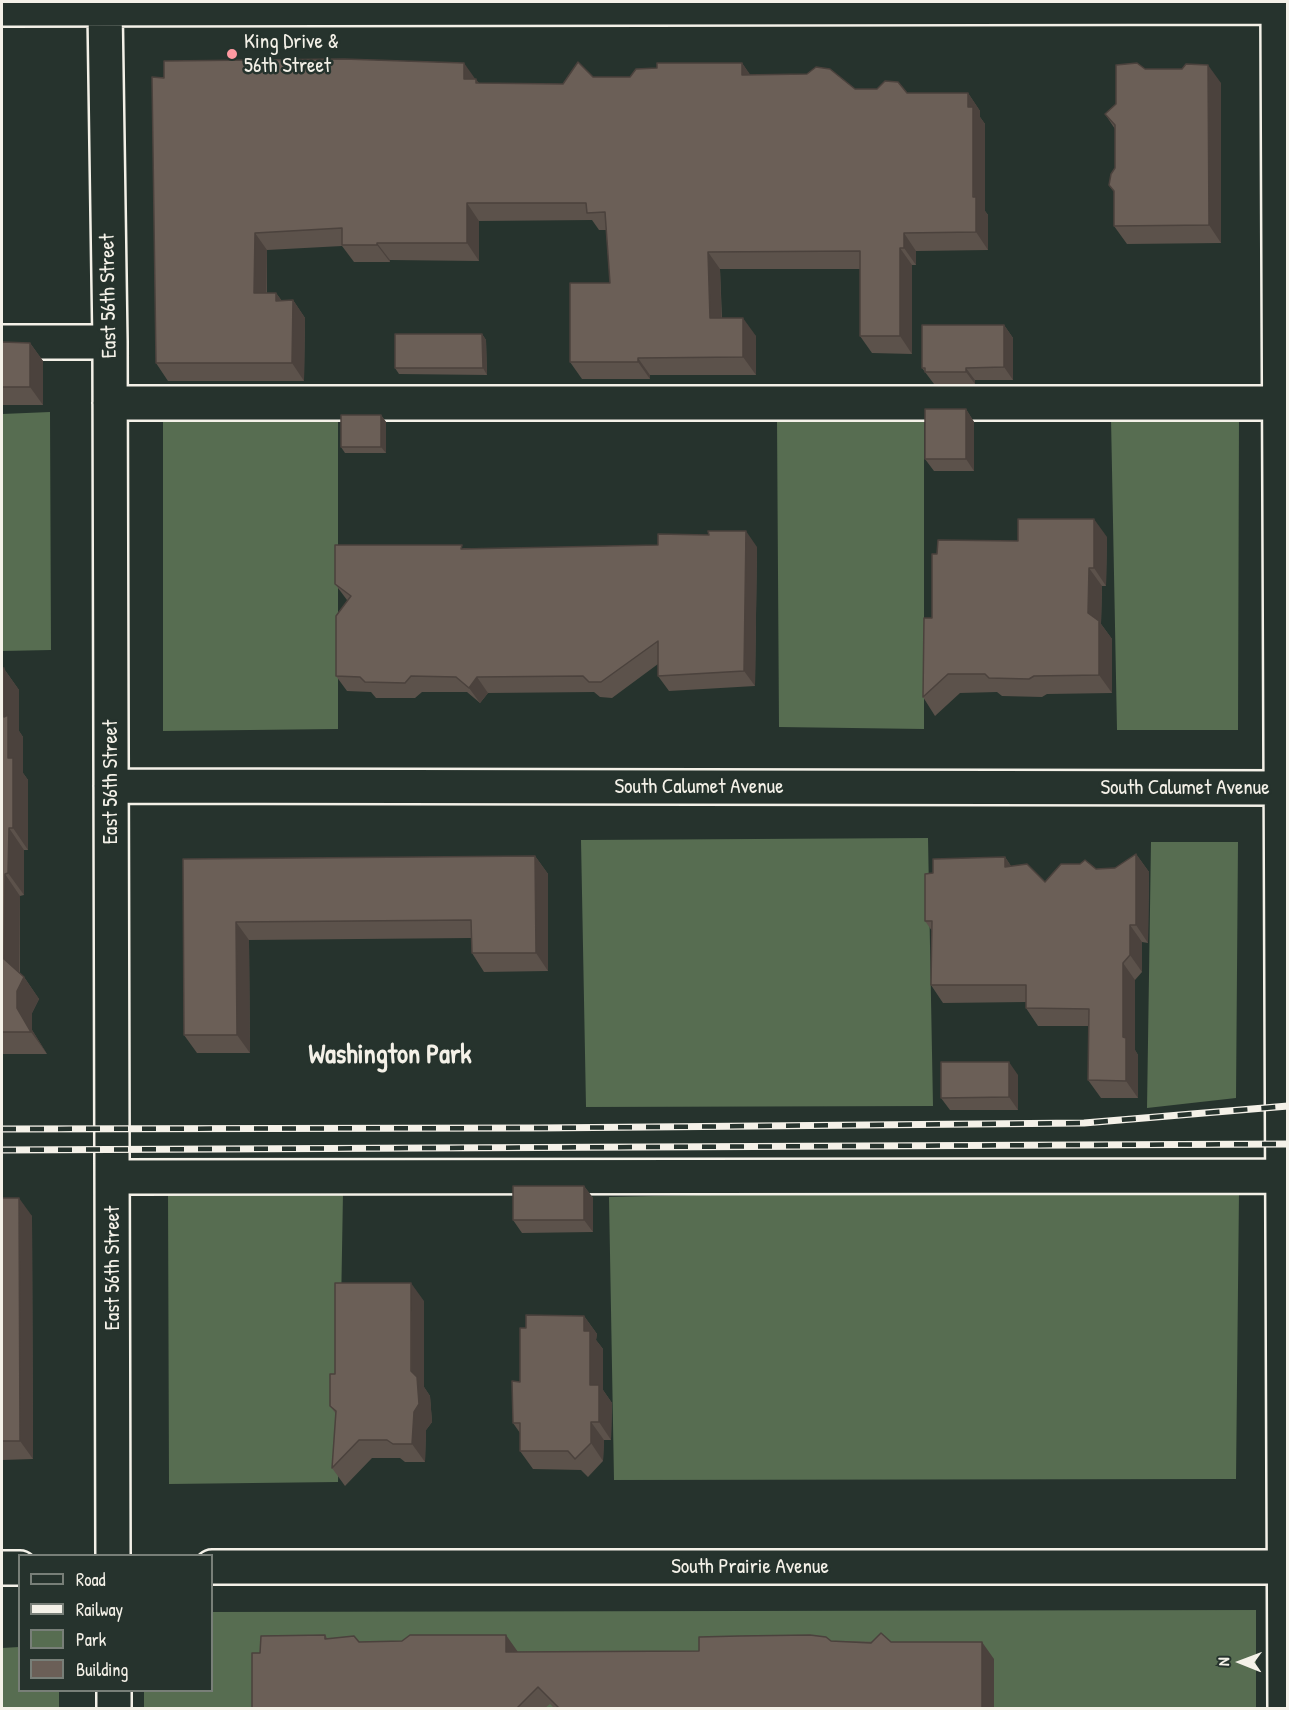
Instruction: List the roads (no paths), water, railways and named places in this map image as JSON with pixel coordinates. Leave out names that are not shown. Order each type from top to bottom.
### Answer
[{"type":"street","points":[[2,9],[253,5],[1283,8],[1285,1708]]},
{"type":"street","name":"East 56th Street","points":[[105,9],[110,342],[113,1554]]},
{"type":"street","points":[[2,342],[110,342]]},
{"type":"street","points":[[110,403],[1283,403]]},
{"type":"street","name":"South Calumet Avenue","points":[[111,786],[1284,788]]},
{"type":"street","points":[[112,1177],[1284,1166]]},
{"type":"street","name":"South Prairie Avenue","points":[[213,1567],[1286,1567]]},
{"type":"street","points":[[2,1568],[18,1568]]},
{"type":"street","points":[[114,1692],[114,1708]]},
{"type":"railway","points":[[2,1129],[539,1128],[1084,1123],[1288,1106]]},
{"type":"railway","points":[[2,1150],[1288,1144]]},
{"type":"place","name":"King Drive & 56th Street","points":[[232,54]]},
{"type":"district","name":"Washington Park","points":[[390,1056]]}]
